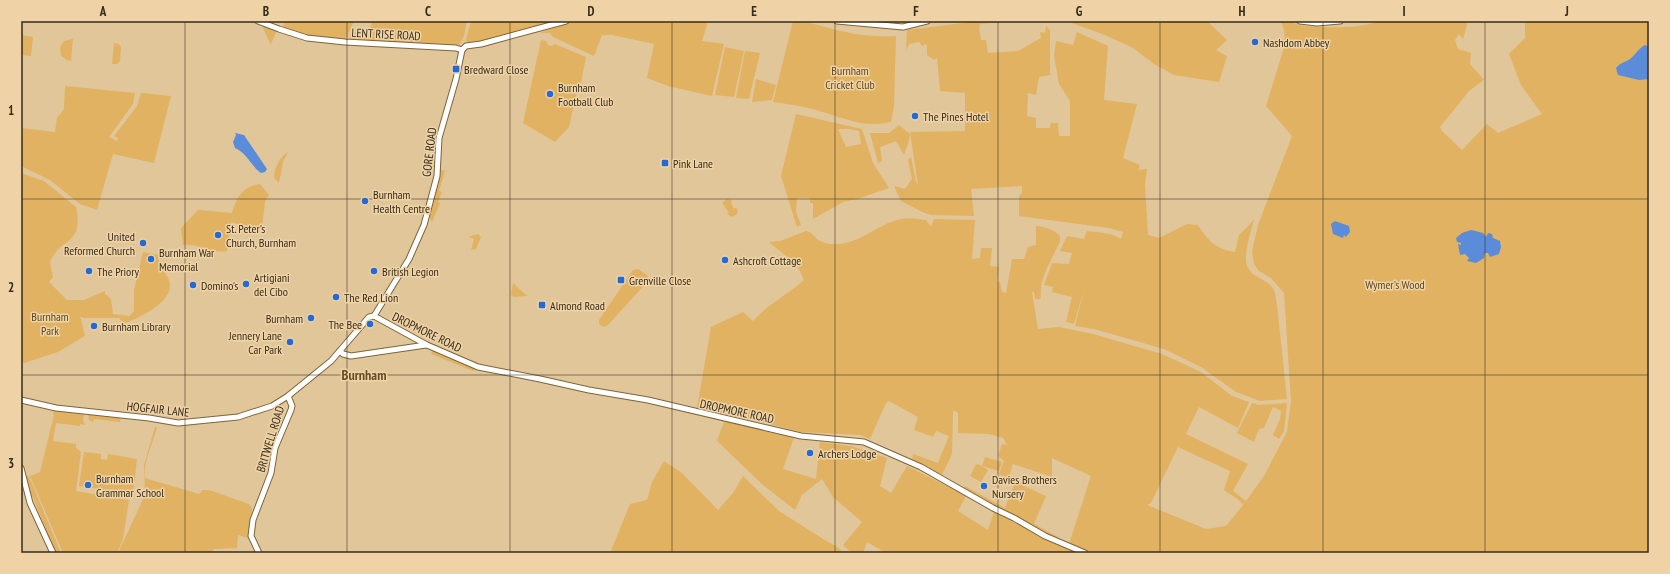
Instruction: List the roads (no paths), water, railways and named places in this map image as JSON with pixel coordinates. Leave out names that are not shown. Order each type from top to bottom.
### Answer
[{"type":"street","name":"LENT RISE ROAD","points":[[258,21],[307,38],[345,42],[456,48],[462,50]]},
{"type":"street","points":[[462,50],[466,46],[481,44],[566,21]]},
{"type":"street","points":[[837,21],[903,27],[928,21]]},
{"type":"street","points":[[1300,21],[1317,23],[1340,21]]},
{"type":"street","name":"GORE ROAD","points":[[374,316],[409,259],[424,225],[437,176],[440,134],[456,79],[462,50]]},
{"type":"street","name":"DROPMORE ROAD","points":[[374,316],[418,343],[427,345],[478,367],[589,390],[648,400],[801,436],[864,442],[921,467],[1044,536],[1085,553]]},
{"type":"street","name":"BRITWELL ROAD","points":[[259,553],[251,536],[251,528],[256,509],[271,473],[276,448],[291,410],[292,406],[288,396],[331,361],[369,318],[374,316]]},
{"type":"street","points":[[340,351],[343,354],[351,356],[418,343]]},
{"type":"street","name":"HOGFAIR LANE","points":[[21,400],[70,410],[134,416],[181,424],[223,420],[249,415],[272,406],[288,396]]},
{"type":"street","points":[[21,468],[32,507],[53,553]]},
{"type":"water","points":[[1645,45],[1649,47],[1649,79],[1639,80],[1618,75],[1616,68],[1620,64],[1630,59]]},
{"type":"water","points":[[235,133],[244,135],[267,169],[265,172],[261,173],[243,153],[235,148],[233,142],[236,135]]},
{"type":"water","points":[[1335,221],[1349,226],[1350,232],[1346,237],[1344,235],[1343,238],[1333,234],[1331,224]]},
{"type":"water","points":[[1471,230],[1483,233],[1486,237],[1488,233],[1492,234],[1493,238],[1500,241],[1501,247],[1499,254],[1490,257],[1488,253],[1485,253],[1484,258],[1476,263],[1467,261],[1469,258],[1465,254],[1460,255],[1458,244],[1461,245],[1461,243],[1457,242],[1456,238],[1462,233]]},
{"type":"place","name":"Nashdom Abbey","points":[[1255,42]]},
{"type":"place","name":"Bredward Close","points":[[456,69]]},
{"type":"place","name":"Burnham Football Club","points":[[550,94]]},
{"type":"place","name":"The Pines Hotel","points":[[915,116]]},
{"type":"place","name":"Pink Lane","points":[[665,163]]},
{"type":"place","name":"Burnham Health Centre","points":[[365,201]]},
{"type":"place","name":"St. Peter's Church, Burnham","points":[[218,235]]},
{"type":"place","name":"United Reformed Church","points":[[143,243]]},
{"type":"place","name":"Burnham War Memorial","points":[[151,259]]},
{"type":"place","name":"Ashcroft Cottage","points":[[725,260]]},
{"type":"place","name":"The Priory","points":[[89,271]]},
{"type":"place","name":"British Legion","points":[[374,271]]},
{"type":"place","name":"Grenville Close","points":[[621,280]]},
{"type":"place","name":"Artigiani del Cibo","points":[[246,284]]},
{"type":"place","name":"Domino's","points":[[193,285]]},
{"type":"place","name":"The Red Lion","points":[[336,297]]},
{"type":"place","name":"Almond Road","points":[[542,305]]},
{"type":"place","name":"Burnham","points":[[311,318]]},
{"type":"place","name":"The Bee","points":[[370,324]]},
{"type":"place","name":"Burnham Library","points":[[94,326]]},
{"type":"place","name":"Jennery Lane Car Park","points":[[290,342]]},
{"type":"place","name":"Archers Lodge","points":[[810,453]]},
{"type":"place","name":"Burnham Grammar School","points":[[88,485]]},
{"type":"place","name":"Davies Brothers Nursery","points":[[984,486]]},
{"type":"district","name":"Burnham","points":[[364,375]]},
{"type":"park label","name":"Burnham Cricket Club","points":[[850,77]]},
{"type":"park label","name":"Wymer's Wood","points":[[1395,284]]},
{"type":"park label","name":"Burnham Park","points":[[50,323]]}]
